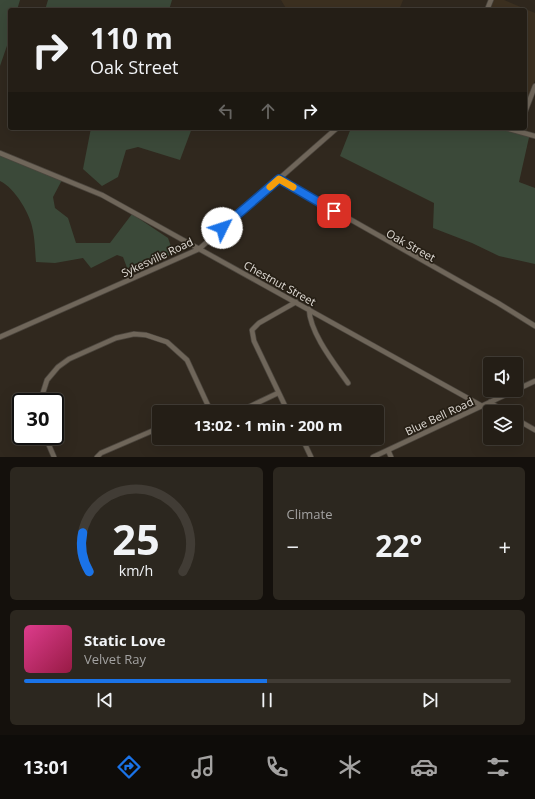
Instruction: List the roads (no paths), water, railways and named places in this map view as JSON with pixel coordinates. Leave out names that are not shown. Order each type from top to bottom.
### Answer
[{"type":"street","points":[[527,107],[535,86]]},
{"type":"street","name":"Sykesville Road","points":[[0,337],[199,249],[335,130]]},
{"type":"street","points":[[518,130],[535,136]]},
{"type":"street","name":"Chestnut Street","points":[[0,153],[102,195],[482,406]]},
{"type":"street","name":"Oak Street","points":[[279,179],[498,303],[535,326]]},
{"type":"street","points":[[284,405],[254,341],[252,330],[259,323],[296,302]]},
{"type":"street","points":[[309,309],[309,316],[316,334],[348,383]]},
{"type":"street","points":[[43,393],[47,380],[58,367],[69,359],[116,338],[134,334],[146,335],[167,342],[187,360],[208,405]]},
{"type":"street","name":"Blue Bell Road","points":[[523,387],[535,381]]},
{"type":"street","points":[[252,405],[278,392]]},
{"type":"street","name":"Blue Bell Road","points":[[374,457],[501,397]]},
{"type":"street","points":[[490,402],[494,405]]},
{"type":"street","points":[[523,424],[535,430]]},
{"type":"street","points":[[97,457],[101,453],[125,441],[152,431]]},
{"type":"street","points":[[49,445],[54,457]]},
{"type":"street","points":[[305,445],[311,457]]},
{"type":"street","points":[[388,450],[391,457]]}]
